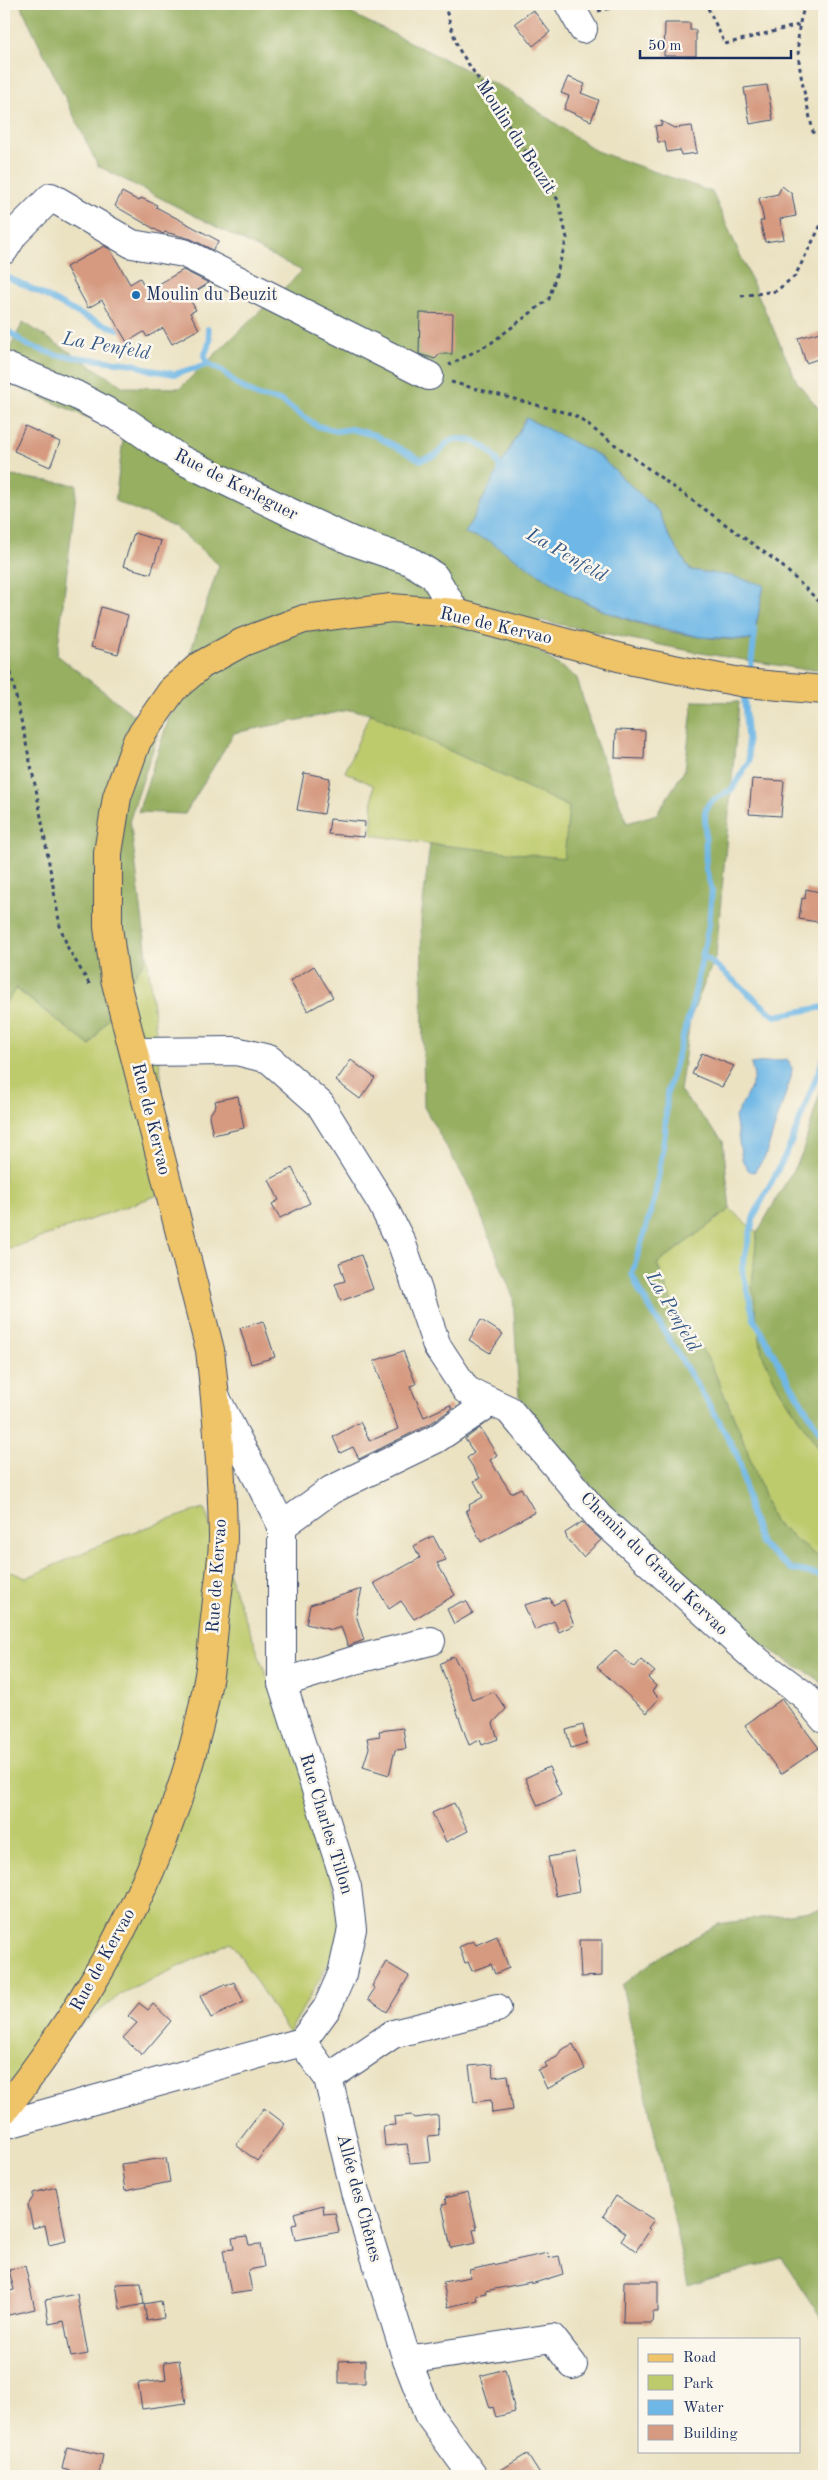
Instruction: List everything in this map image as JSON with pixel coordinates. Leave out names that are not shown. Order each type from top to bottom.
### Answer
[{"type":"main road","name":"Rue de Kervao","points":[[4,2110],[34,2073],[72,2016],[107,1956],[139,1893],[170,1823],[189,1760],[209,1675],[223,1539],[215,1396],[210,1350],[115,979],[108,927],[108,853],[117,797],[137,741],[173,688],[201,665],[243,642],[304,619],[391,608],[456,613],[633,661],[744,683],[824,690]]},
{"type":"street","points":[[4,250],[14,234],[51,197],[132,244],[184,253],[429,376]]},
{"type":"street","name":"Rue de Kerleguer","points":[[4,366],[76,395],[125,421],[180,459],[308,521],[352,540],[410,560],[434,576],[456,613]]},
{"type":"street","name":"Chemin du Grand Kervao","points":[[135,1052],[236,1051],[269,1059],[320,1104],[382,1202],[402,1244],[437,1346],[466,1390],[509,1410],[599,1517],[759,1662],[804,1695],[824,1718]]},
{"type":"street","points":[[215,1396],[282,1526],[331,1490],[436,1440],[491,1402]]},
{"type":"street","name":"Rue Charles Tillon","points":[[282,1526],[282,1683],[347,1887],[352,1929],[342,1974],[327,2008],[302,2042]]},
{"type":"street","points":[[282,1683],[362,1658],[431,1641]]},
{"type":"street","points":[[328,2078],[393,2034],[497,2008]]},
{"type":"street","points":[[4,2125],[302,2042]]},
{"type":"street","name":"Allée des Chênes","points":[[302,2042],[328,2078],[355,2192],[407,2360],[428,2414],[473,2476]]},
{"type":"street","points":[[407,2360],[552,2338],[573,2365]]},
{"type":"path","name":"Moulin du Beuzit","points":[[429,376],[491,343],[550,299],[567,238],[558,200],[458,48],[444,4]]},
{"type":"path","points":[[576,16],[629,4]]},
{"type":"path","points":[[701,4],[708,8],[725,44],[799,25]]},
{"type":"path","points":[[806,4],[799,25],[800,64],[813,132],[824,136]]},
{"type":"path","points":[[741,296],[776,290],[795,276],[824,219]]},
{"type":"path","points":[[429,376],[574,415],[779,563],[824,606]]},
{"type":"path","points":[[4,641],[37,794],[60,926],[68,948],[92,989]]},
{"type":"green space","points":[[20,4],[332,4],[507,90],[596,151],[712,192],[797,382],[824,415],[824,669],[801,669],[695,652],[538,620],[534,648],[577,678],[594,737],[627,823],[657,814],[685,769],[693,701],[739,702],[716,955],[690,1019],[680,1091],[723,1141],[730,1209],[657,1264],[673,1305],[710,1362],[739,1429],[774,1522],[824,1562],[824,1686],[815,1677],[760,1644],[687,1583],[590,1485],[519,1396],[513,1297],[472,1192],[424,1107],[421,920],[430,844],[564,858],[569,807],[370,713],[349,710],[234,733],[185,814],[138,812],[219,565],[174,526],[115,501],[124,433],[4,381],[4,360],[23,322],[124,387],[180,388],[302,271],[98,166]],"holes":[[[526,418],[598,455],[660,513],[666,532],[690,570],[731,576],[764,585],[753,640],[730,640],[683,634],[659,629],[613,614],[570,594],[490,541],[465,533]]]},
{"type":"green space","points":[[4,475],[77,485],[57,655],[158,734],[130,819],[147,956],[90,1046],[16,988],[4,1006]]},
{"type":"green space","points":[[370,713],[569,807],[565,859],[430,844],[372,835],[373,785],[345,772]]},
{"type":"green space","points":[[147,956],[161,1075],[158,1195],[4,1251],[4,1006],[15,988],[90,1046]]},
{"type":"green space","points":[[824,1078],[824,1456],[778,1387],[762,1354],[752,1287],[757,1233],[802,1154]]},
{"type":"green space","points":[[730,1209],[757,1233],[752,1287],[778,1387],[824,1456],[824,1562],[774,1522],[739,1429],[710,1362],[673,1305],[657,1264]]},
{"type":"green space","points":[[204,1508],[323,1827],[343,1937],[289,2033],[231,1942],[121,1994],[4,2087],[4,1569],[26,1578],[118,1537]]},
{"type":"green space","points":[[824,1909],[824,2322],[782,2258],[688,2286],[622,1985],[652,1962],[718,1924]]},
{"type":"water","points":[[526,418],[598,455],[660,513],[666,532],[690,570],[731,576],[764,585],[753,640],[700,637],[640,623],[607,612],[571,595],[489,541],[465,533]]},
{"type":"water","points":[[787,1059],[792,1068],[791,1077],[765,1157],[754,1172],[749,1171],[742,1160],[735,1117],[751,1087],[754,1076],[751,1064]]},
{"type":"building","points":[[533,10],[550,32],[533,46],[515,23]]},
{"type":"building","points":[[665,23],[690,23],[690,30],[696,30],[696,56],[664,56]]},
{"type":"building","points":[[568,77],[585,84],[581,93],[599,100],[591,121],[564,109],[569,96],[561,93]]},
{"type":"building","points":[[767,85],[773,120],[750,124],[744,88]]},
{"type":"building","points":[[661,121],[674,128],[692,126],[697,153],[681,155],[680,150],[667,152],[665,142],[658,142],[655,126],[662,125]]},
{"type":"building","points":[[782,186],[792,194],[796,216],[780,219],[784,239],[765,242],[760,221],[764,221],[759,198],[778,194]]},
{"type":"building","points":[[122,192],[139,201],[141,198],[157,205],[156,207],[219,241],[213,250],[191,239],[165,232],[163,234],[115,206]]},
{"type":"building","name":"Moulin du Beuzit","points":[[104,246],[110,249],[130,284],[140,278],[147,291],[183,270],[209,283],[188,296],[196,310],[190,313],[199,329],[172,344],[163,328],[147,337],[144,332],[127,342],[102,300],[88,308],[66,267]]},
{"type":"building","points":[[420,313],[453,314],[452,354],[440,354],[435,359],[419,354]]},
{"type":"building","points":[[824,331],[824,357],[806,363],[798,338]]},
{"type":"building","points":[[25,426],[60,442],[50,467],[14,451]]},
{"type":"building","points":[[134,533],[161,541],[151,574],[123,566]]},
{"type":"building","points":[[101,607],[128,615],[118,654],[91,647]]},
{"type":"building","points":[[616,730],[645,731],[644,759],[615,758]]},
{"type":"building","points":[[304,773],[330,778],[324,814],[297,810]]},
{"type":"building","points":[[752,779],[784,781],[781,816],[749,814]]},
{"type":"building","points":[[330,819],[365,822],[364,837],[328,834]]},
{"type":"building","points":[[806,889],[824,893],[824,923],[799,919],[802,898],[805,899]]},
{"type":"building","points":[[314,966],[333,997],[308,1011],[290,981]]},
{"type":"building","points":[[702,1053],[734,1066],[722,1087],[692,1074]]},
{"type":"building","points":[[351,1060],[375,1078],[360,1099],[336,1081]]},
{"type":"building","points":[[238,1096],[244,1128],[213,1135],[209,1116],[216,1105],[215,1101]]},
{"type":"building","points":[[292,1168],[310,1203],[280,1218],[272,1204],[279,1200],[269,1180]]},
{"type":"building","points":[[361,1255],[373,1289],[341,1301],[335,1284],[345,1281],[339,1263]]},
{"type":"building","points":[[481,1320],[503,1334],[490,1353],[469,1340]]},
{"type":"building","points":[[263,1321],[275,1357],[251,1364],[240,1328]]},
{"type":"building","points":[[403,1351],[416,1384],[410,1386],[424,1417],[450,1405],[452,1409],[428,1425],[359,1459],[353,1447],[340,1453],[333,1437],[360,1422],[370,1441],[398,1429],[374,1361]]},
{"type":"building","points":[[480,1428],[497,1455],[490,1460],[511,1493],[521,1488],[535,1512],[481,1542],[466,1511],[470,1508],[469,1505],[483,1497],[474,1481],[480,1478],[467,1458],[474,1453],[465,1439]]},
{"type":"building","points":[[582,1522],[601,1540],[583,1557],[565,1533]]},
{"type":"building","points":[[433,1536],[446,1560],[437,1563],[455,1595],[414,1619],[401,1601],[389,1609],[374,1583],[420,1558],[414,1546]]},
{"type":"building","points":[[362,1589],[356,1615],[364,1640],[348,1646],[341,1627],[332,1630],[306,1624],[310,1605]]},
{"type":"building","points":[[550,1598],[553,1605],[564,1600],[574,1625],[559,1632],[554,1621],[535,1630],[524,1605]]},
{"type":"building","points":[[461,1602],[467,1602],[473,1613],[454,1624],[447,1609]]},
{"type":"building","points":[[615,1650],[631,1665],[635,1667],[641,1660],[655,1672],[648,1678],[656,1686],[652,1691],[659,1698],[647,1713],[597,1667]]},
{"type":"building","points":[[453,1656],[463,1672],[472,1700],[494,1692],[506,1709],[493,1723],[498,1739],[482,1745],[480,1740],[469,1745],[440,1664]]},
{"type":"building","points":[[782,1699],[819,1748],[781,1774],[745,1725]]},
{"type":"building","points":[[583,1725],[587,1743],[571,1748],[566,1730]]},
{"type":"building","points":[[403,1728],[406,1749],[395,1750],[389,1775],[363,1767],[369,1748],[367,1738],[380,1736],[379,1731]]},
{"type":"building","points":[[549,1767],[561,1795],[538,1806],[525,1778]]},
{"type":"building","points":[[454,1803],[468,1831],[446,1842],[432,1813]]},
{"type":"building","points":[[574,1852],[579,1879],[577,1880],[579,1891],[556,1896],[548,1857]]},
{"type":"building","points":[[497,1936],[509,1968],[495,1974],[491,1964],[472,1971],[468,1962],[465,1963],[459,1947],[473,1941],[476,1945]]},
{"type":"building","points":[[579,1940],[602,1940],[602,1976],[581,1977]]},
{"type":"building","points":[[386,1962],[409,1976],[387,2012],[368,1999],[375,1988],[372,1986]]},
{"type":"building","points":[[234,1982],[244,2002],[211,2018],[200,1996],[225,1984],[226,1986]]},
{"type":"building","points":[[139,2003],[148,2010],[153,2004],[171,2021],[142,2055],[123,2038],[137,2023],[128,2016]]},
{"type":"building","points":[[573,2044],[585,2069],[547,2089],[538,2070],[547,2067],[545,2063],[557,2057],[561,2050]]},
{"type":"building","points":[[492,2064],[493,2077],[508,2075],[513,2110],[492,2113],[491,2100],[474,2102],[469,2066]]},
{"type":"building","points":[[264,2108],[285,2124],[257,2161],[236,2145]]},
{"type":"building","points":[[411,2115],[414,2118],[438,2115],[439,2135],[428,2136],[431,2161],[410,2163],[407,2144],[385,2146],[383,2126],[395,2125],[394,2117]]},
{"type":"building","points":[[166,2158],[170,2182],[125,2191],[121,2164]]},
{"type":"building","points":[[56,2187],[66,2241],[49,2245],[45,2225],[33,2228],[28,2205],[33,2197],[33,2193]]},
{"type":"building","points":[[468,2192],[477,2229],[473,2230],[476,2243],[451,2248],[442,2205],[447,2204],[445,2198]]},
{"type":"building","points":[[616,2196],[654,2220],[648,2228],[650,2230],[636,2251],[621,2240],[626,2233],[603,2216]]},
{"type":"building","points":[[323,2205],[324,2214],[335,2213],[339,2232],[295,2240],[292,2225],[297,2224],[294,2213]]},
{"type":"building","points":[[247,2236],[249,2245],[260,2244],[264,2267],[248,2270],[252,2291],[231,2294],[223,2250],[234,2249],[232,2238]]},
{"type":"building","points":[[548,2253],[549,2258],[559,2256],[563,2274],[531,2284],[531,2282],[485,2291],[486,2293],[476,2295],[477,2300],[448,2307],[443,2282],[470,2277],[469,2270]]},
{"type":"building","points":[[25,2266],[35,2309],[4,2316],[4,2292],[14,2290],[9,2270]]},
{"type":"building","points":[[624,2281],[658,2281],[658,2312],[653,2312],[652,2323],[623,2323]]},
{"type":"building","points":[[141,2283],[144,2304],[120,2309],[116,2284]]},
{"type":"building","points":[[77,2294],[88,2354],[71,2357],[64,2321],[49,2324],[45,2300]]},
{"type":"building","points":[[161,2301],[164,2318],[147,2321],[144,2304]]},
{"type":"building","points":[[179,2360],[186,2403],[142,2409],[138,2383],[166,2380],[164,2362]]},
{"type":"building","points":[[365,2360],[365,2383],[339,2383],[339,2361]]},
{"type":"building","points":[[505,2369],[515,2412],[496,2417],[493,2407],[490,2408],[480,2376]]},
{"type":"building","points":[[67,2447],[103,2455],[99,2474],[89,2472],[88,2475],[62,2469]]},
{"type":"building","points":[[527,2454],[541,2476],[491,2476]]},
{"type":"waterway","name":"La Penfeld","points":[[4,276],[89,319],[119,329]]},
{"type":"waterway","name":"La Penfeld","points":[[4,328],[27,345],[56,355],[134,364],[150,370],[175,374],[209,364],[222,371],[238,385],[258,396],[281,401],[317,426],[337,431],[351,429],[374,435],[421,460],[436,455],[450,441],[458,439],[475,442],[483,446],[495,458],[499,465],[500,473]]},
{"type":"waterway","name":"La Penfeld","points":[[208,329],[210,341],[204,357],[209,364]]},
{"type":"waterway","name":"La Penfeld","points":[[751,625],[755,631],[751,665]]},
{"type":"waterway","name":"La Penfeld","points":[[744,697],[749,761],[732,789],[709,803],[705,812],[706,869],[712,890],[709,925],[693,1001],[667,1093],[665,1133],[655,1197],[632,1274],[640,1292],[718,1419],[736,1453],[740,1463],[750,1512],[761,1544],[791,1569],[824,1576]]},
{"type":"waterway","name":"La Penfeld","points":[[702,955],[775,1016],[824,1007]]},
{"type":"waterway","name":"La Penfeld","points":[[824,1057],[789,1148],[754,1216],[742,1268],[754,1319],[824,1439]]},
{"type":"place","name":"Moulin du Beuzit","points":[[136,295]]}]
